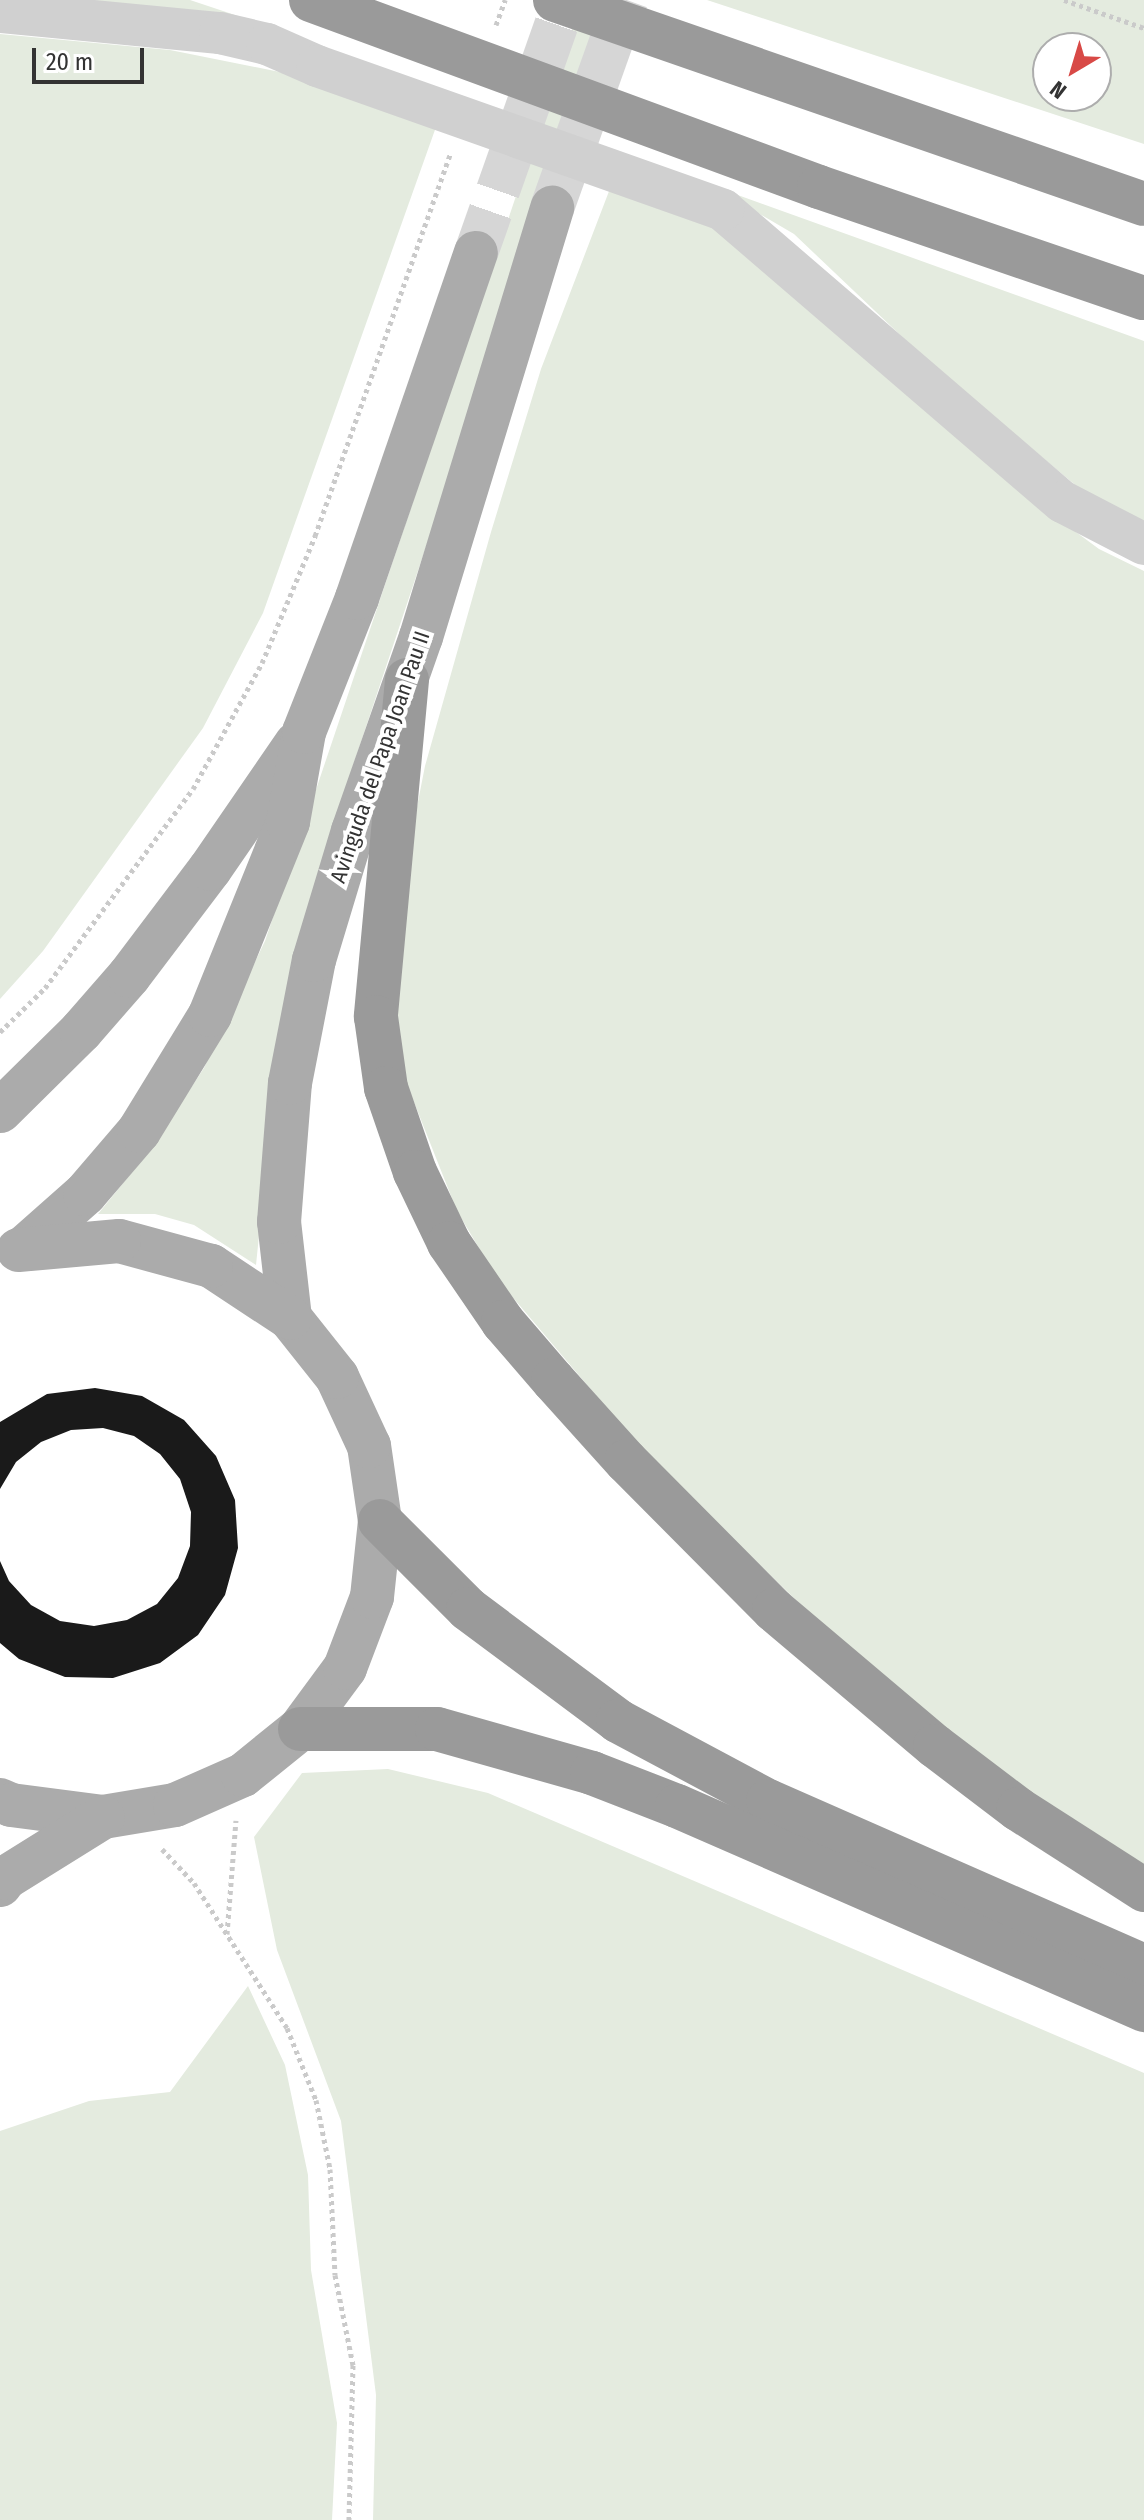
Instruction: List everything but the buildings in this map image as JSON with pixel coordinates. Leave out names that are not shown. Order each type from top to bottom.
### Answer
[{"type":"highway","points":[[311,0],[819,187],[1144,298]]},
{"type":"highway","points":[[555,0],[1144,204]]},
{"type":"highway","points":[[407,680],[376,1017],[386,1088],[415,1172],[449,1243],[503,1322],[553,1380],[626,1461],[774,1610],[935,1746],[1018,1809],[1144,1890]]},
{"type":"highway","points":[[380,1521],[468,1609],[618,1721],[780,1807],[1144,1966]]},
{"type":"highway","points":[[300,1729],[437,1729],[592,1773],[677,1806],[1144,2010]]},
{"type":"main road","name":"Avinguda del Papa Joan Pau II","points":[[290,1318],[279,1222],[290,1083],[314,960],[353,831],[407,680],[552,208]]},
{"type":"main road","points":[[12,1252],[85,1194],[139,1131],[210,1015],[288,822],[304,732],[357,598],[476,253]]},
{"type":"main road","points":[[0,1111],[81,1031],[129,976],[210,869],[304,732]]},
{"type":"main road","points":[[0,1800],[11,1805],[116,1815],[175,1805],[243,1775],[300,1729],[345,1668],[372,1597],[380,1521],[369,1446],[337,1377],[290,1318],[211,1266],[119,1241],[12,1252]]},
{"type":"main road","points":[[0,1885],[5,1878],[116,1815]]},
{"type":"lane","points":[[0,12],[220,33],[267,44],[317,66],[723,210],[1063,502],[1144,544]]},
{"type":"path","points":[[492,36],[505,0]]},
{"type":"path","points":[[1064,0],[1144,28]]},
{"type":"path","points":[[0,1032],[45,988],[193,789],[262,663],[315,536],[453,147]]},
{"type":"path","points":[[227,1935],[231,1859],[243,1775]]},
{"type":"path","points":[[116,1815],[194,1883],[287,2028],[316,2100],[328,2155],[335,2275],[353,2365],[349,2520]]},
{"type":"shaded area","points":[[83,0],[190,0],[256,22]]},
{"type":"shaded area","points":[[582,0],[608,0],[344,793],[263,1196],[256,1265],[194,1225],[155,1214],[98,1214],[150,1150],[204,1068],[265,941]]},
{"type":"shaded area","points":[[707,0],[1144,0],[1144,144],[1047,112],[1112,112],[1112,32],[1032,32],[1032,107]]},
{"type":"shaded area","points":[[0,34],[170,50],[280,72],[436,127],[263,613],[203,728],[43,951],[0,999]]},
{"type":"shaded area","points":[[611,186],[705,220],[1019,490],[1099,549],[1144,571],[1144,1866],[1030,1793],[848,1651],[644,1452],[498,1280],[457,1211],[406,1082],[394,989],[401,888],[425,766],[541,369]]},
{"type":"shaded area","points":[[735,194],[1144,341],[1144,530],[1104,509],[935,368],[794,234],[734,199]]},
{"type":"shaded area","points":[[388,1769],[488,1793],[1144,2073],[1144,2520],[373,2520],[376,2395],[341,2121],[277,1950],[254,1837],[302,1773]]},
{"type":"shaded area","points":[[248,1986],[285,2065],[308,2175],[311,2270],[337,2423],[332,2520],[0,2520],[0,2131],[89,2101],[170,2092]]},
{"type":"tunnel","points":[[476,253],[565,0]]},
{"type":"tunnel","points":[[552,208],[626,0]]}]
